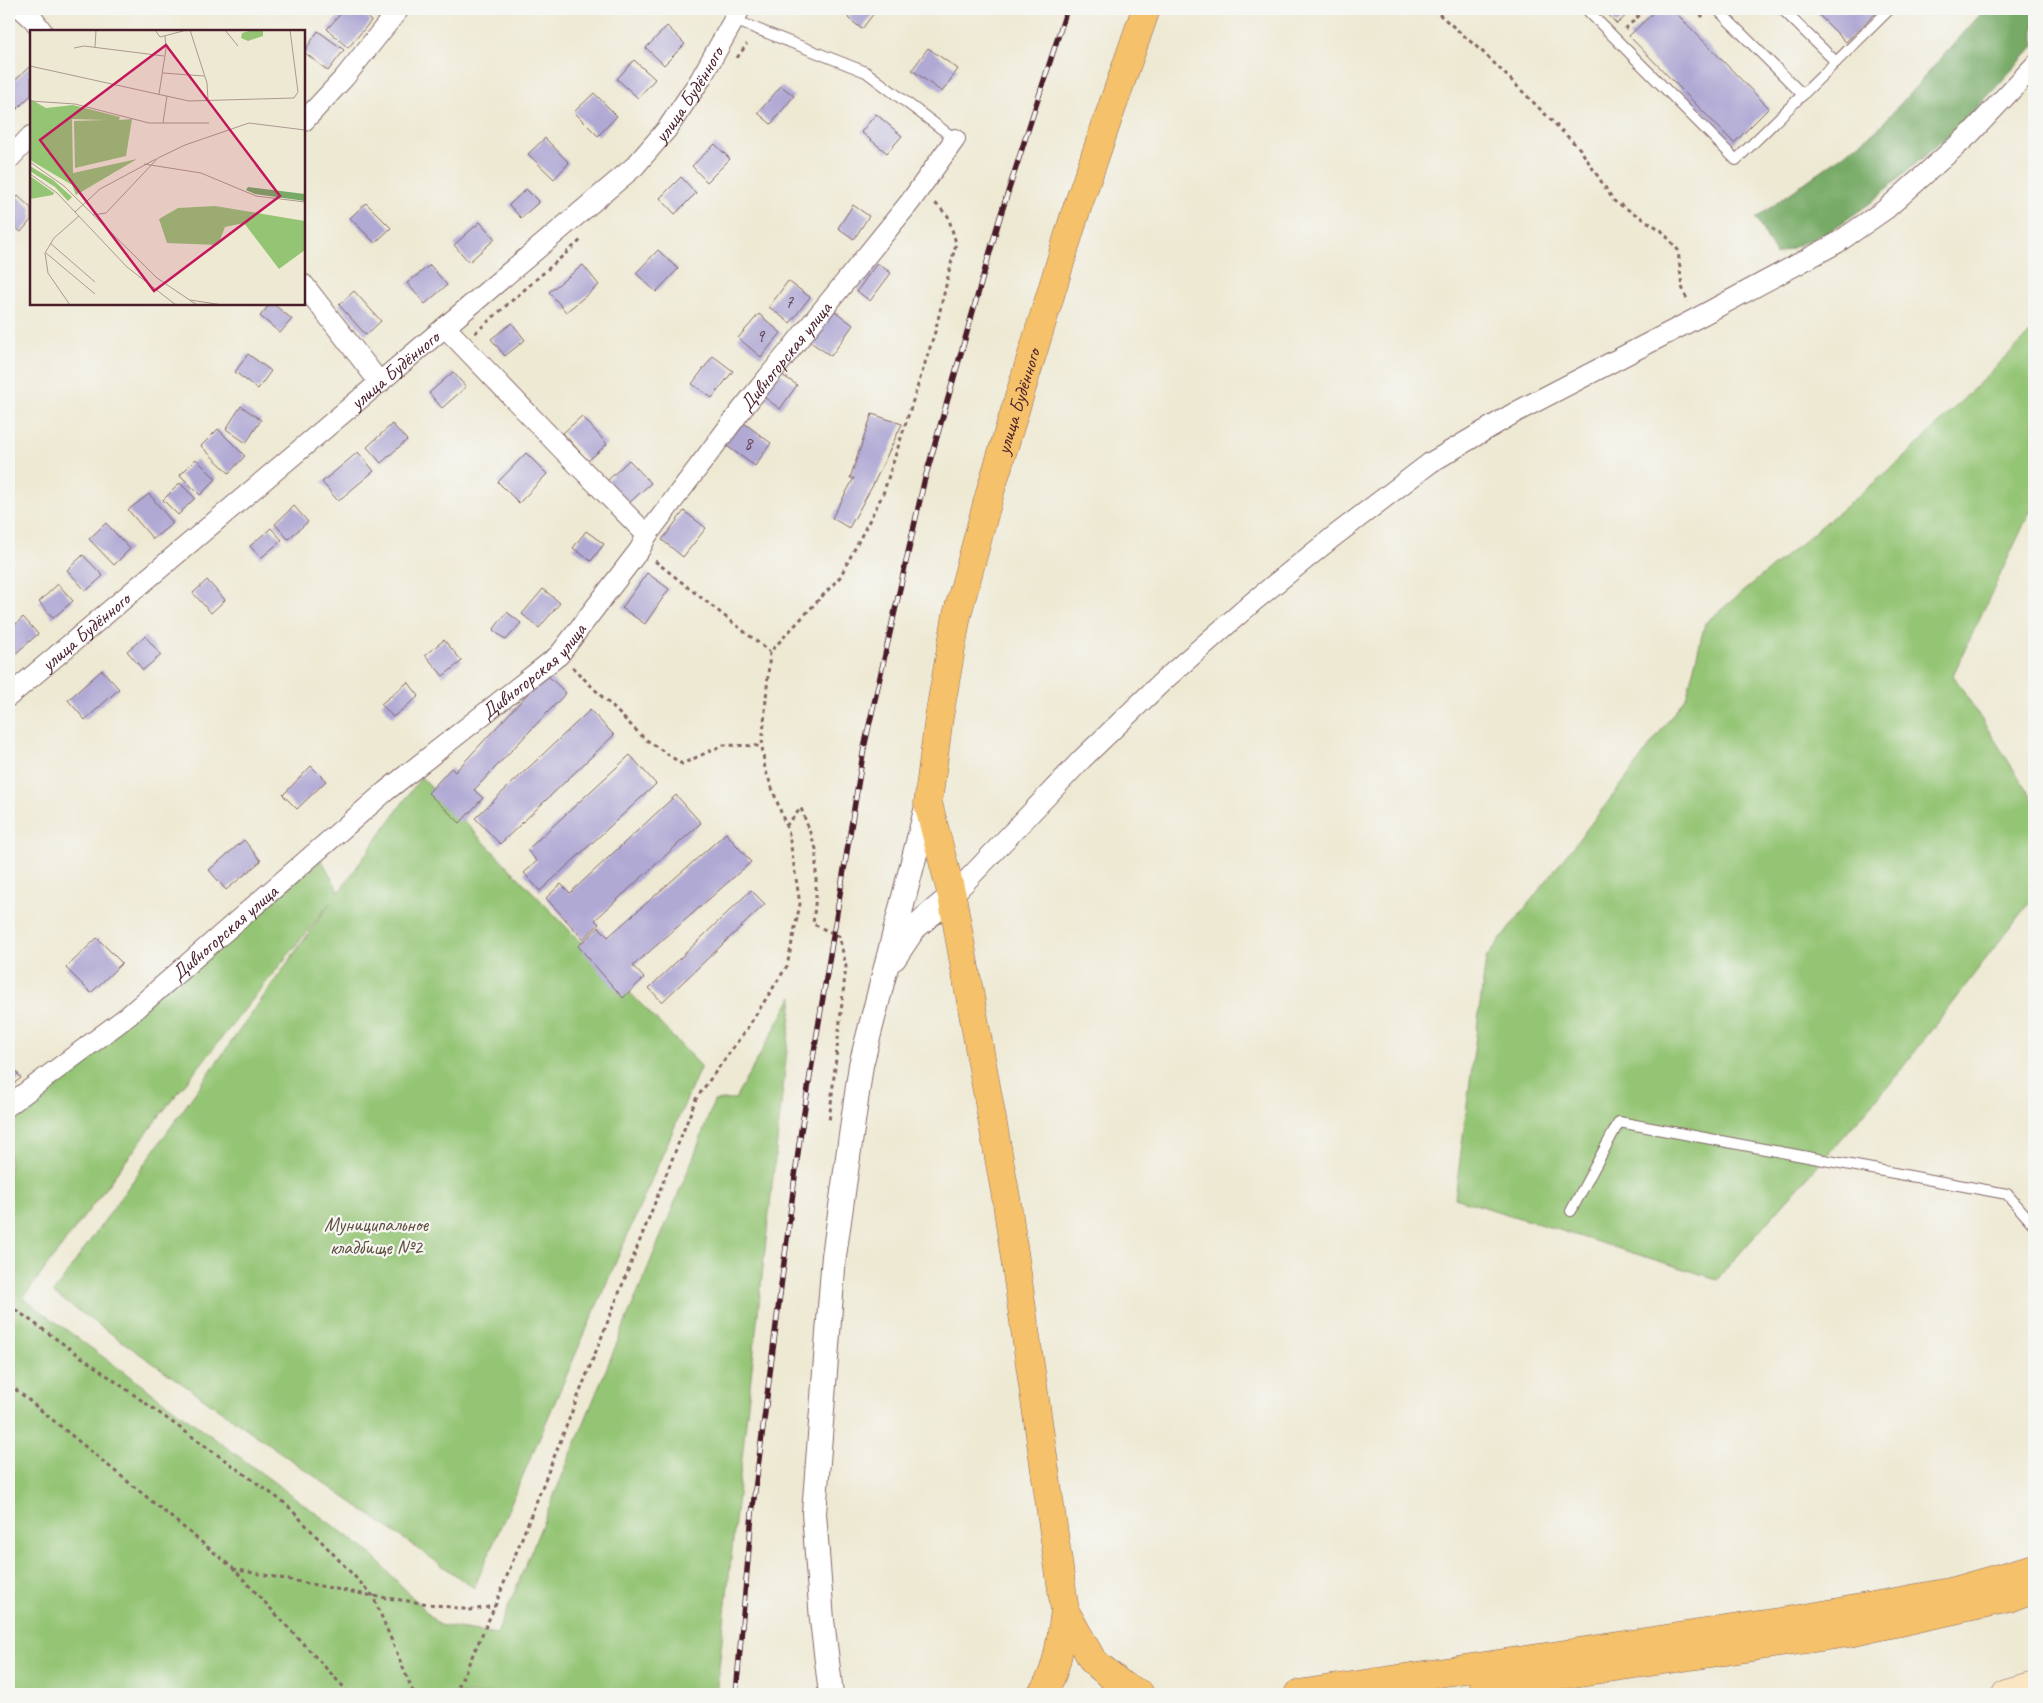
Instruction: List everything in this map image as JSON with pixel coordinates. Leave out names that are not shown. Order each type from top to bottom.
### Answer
[{"type":"main road","name":"улица Будённого","points":[[928,803],[939,718],[957,615],[991,489],[1075,214],[1146,9]]},
{"type":"main road","points":[[928,803],[952,896],[1007,1203],[1065,1611],[1058,1654],[1045,1689],[1041,1694]]},
{"type":"main road","points":[[1298,1694],[1806,1618],[1950,1592],[2034,1568]]},
{"type":"main road","points":[[1423,1694],[1849,1634],[2008,1598],[2034,1588]]},
{"type":"main road","points":[[1065,1611],[1093,1661],[1123,1686],[1140,1694]]},
{"type":"main road","points":[[2006,1694],[2034,1686]]},
{"type":"street","points":[[22,9],[34,19],[41,30]]},
{"type":"street","points":[[305,120],[344,78],[400,9]]},
{"type":"street","name":"улица Будённого","points":[[9,696],[635,166],[667,129],[700,80],[737,14]]},
{"type":"street","points":[[884,971],[914,928],[952,896],[1082,759],[1162,682],[1254,601],[1333,536],[1437,459],[1516,412],[1836,243],[1886,209],[1971,133],[2034,66]]},
{"type":"street","points":[[9,160],[30,137]]},
{"type":"street","name":"Дивногорская улица","points":[[9,1105],[128,1016],[386,791],[559,655],[743,408],[920,187],[955,138]]},
{"type":"street","points":[[305,287],[380,383]]},
{"type":"street","points":[[445,327],[561,448],[644,542]]},
{"type":"street","points":[[831,1694],[822,1620],[814,1513],[834,1256],[861,1065],[928,803]]},
{"type":"lane","points":[[1586,9],[1736,160],[1890,9]]},
{"type":"lane","points":[[1717,9],[1804,95]]},
{"type":"lane","points":[[1782,9],[1836,62]]},
{"type":"lane","points":[[737,14],[866,72],[955,138]]},
{"type":"lane","points":[[1571,1211],[1619,1122],[2007,1194],[2034,1225]]},
{"type":"path","points":[[1433,9],[1485,54],[1580,149],[1614,201],[1661,230],[1678,250],[1682,287],[1695,319]]},
{"type":"path","points":[[1616,38],[1646,9]]},
{"type":"path","points":[[455,1694],[494,1606],[696,1099],[748,1027],[787,966],[800,904],[790,834],[765,769],[762,746],[770,652],[840,577],[883,494],[889,476],[935,332],[956,243],[948,216],[920,187]]},
{"type":"path","points":[[644,542],[770,652]]},
{"type":"path","points":[[559,655],[645,739],[682,764],[724,745],[762,746]]},
{"type":"path","points":[[786,826],[801,808],[816,849],[816,896],[813,924],[839,936],[846,966],[829,1125]]},
{"type":"path","points":[[9,1305],[286,1504],[373,1596],[414,1694]]},
{"type":"path","points":[[9,1384],[233,1568],[350,1694]]},
{"type":"path","points":[[233,1568],[373,1596],[471,1610],[494,1606]]},
{"type":"green space","points":[[1985,9],[2034,9],[2034,46],[1962,124],[1869,204],[1830,231],[1776,255],[1756,218],[1876,131]]},
{"type":"green space","points":[[2034,329],[2034,503],[1953,675],[2034,801],[2034,896],[1890,1084],[1717,1279],[1455,1198],[1486,958],[1625,780],[1687,695],[1705,623],[1905,457]]},
{"type":"green space","name":"Муниципальное кладбище №2","points":[[421,777],[701,1066],[474,1588],[53,1293],[330,903],[164,1110],[23,1298],[369,1552],[439,1625],[497,1634],[696,1151],[714,1101],[735,1099],[793,996],[716,1694],[9,1694],[9,1117],[322,860],[339,892]]},
{"type":"building","points":[[345,9],[358,9],[371,21],[348,48],[327,29]]},
{"type":"building","points":[[855,9],[877,9],[862,29],[848,18]]},
{"type":"building","points":[[1603,9],[1633,9],[1617,24]]},
{"type":"building","points":[[1657,9],[1672,9],[1769,108],[1734,143],[1629,36]]},
{"type":"building","points":[[1813,9],[1880,9],[1846,42]]},
{"type":"building","points":[[667,26],[685,44],[664,65],[646,48]]},
{"type":"building","points":[[318,31],[344,50],[328,71],[305,53]]},
{"type":"building","points":[[928,48],[958,69],[942,92],[912,70]]},
{"type":"building","points":[[634,60],[655,79],[638,98],[617,79]]},
{"type":"building","points":[[30,68],[30,96],[12,114],[9,110],[9,86]]},
{"type":"building","points":[[781,86],[794,96],[771,124],[758,113]]},
{"type":"building","points":[[594,93],[617,116],[598,136],[574,112]]},
{"type":"building","points":[[876,114],[902,136],[887,153],[861,132]]},
{"type":"building","points":[[545,138],[569,163],[554,179],[528,154]]},
{"type":"building","points":[[715,144],[730,159],[707,182],[692,166]]},
{"type":"building","points":[[681,177],[696,193],[675,214],[660,198]]},
{"type":"building","points":[[526,189],[539,202],[521,218],[509,205]]},
{"type":"building","points":[[18,196],[30,207],[30,221],[21,232],[9,222],[9,207]]},
{"type":"building","points":[[366,203],[391,228],[375,243],[350,218]]},
{"type":"building","points":[[853,205],[869,216],[854,239],[838,228]]},
{"type":"building","points":[[480,222],[495,239],[469,262],[454,245]]},
{"type":"building","points":[[658,250],[678,269],[656,292],[636,273]]},
{"type":"building","points":[[877,263],[891,273],[870,301],[857,291]]},
{"type":"building","points":[[430,265],[447,285],[425,304],[407,283]]},
{"type":"building","points":[[583,265],[599,285],[566,312],[549,292]]},
{"type":"building","points":[[788,281],[810,297],[790,323],[769,307]]},
{"type":"building","points":[[354,291],[381,321],[366,335],[339,305]]},
{"type":"building","points":[[269,305],[274,305],[292,319],[280,333],[260,316]]},
{"type":"building","points":[[832,309],[853,325],[831,356],[809,341]]},
{"type":"building","points":[[759,314],[781,333],[761,357],[738,338]]},
{"type":"building","points":[[512,323],[525,340],[505,356],[491,339]]},
{"type":"building","points":[[248,354],[271,371],[258,389],[235,372]]},
{"type":"building","points":[[713,356],[733,371],[712,398],[692,384]]},
{"type":"building","points":[[776,371],[797,385],[780,409],[760,394]]},
{"type":"building","points":[[453,372],[466,387],[442,408],[429,393]]},
{"type":"building","points":[[241,406],[261,420],[246,443],[226,429]]},
{"type":"building","points":[[872,414],[902,424],[873,485],[849,528],[832,518],[854,478],[850,478]]},
{"type":"building","points":[[582,416],[607,444],[588,461],[563,433]]},
{"type":"building","points":[[741,421],[771,443],[755,466],[724,444]]},
{"type":"building","points":[[392,424],[407,440],[381,463],[367,447]]},
{"type":"building","points":[[218,429],[245,456],[229,473],[201,446]]},
{"type":"building","points":[[358,452],[374,471],[338,501],[322,482]]},
{"type":"building","points":[[526,453],[547,474],[519,503],[498,482]]},
{"type":"building","points":[[196,459],[216,479],[200,495],[180,475]]},
{"type":"building","points":[[629,460],[651,483],[628,504],[607,481]]},
{"type":"building","points":[[180,483],[195,498],[178,515],[163,500]]},
{"type":"building","points":[[149,494],[173,523],[153,539],[128,510]]},
{"type":"building","points":[[294,506],[308,522],[288,539],[275,524]]},
{"type":"building","points":[[684,511],[706,528],[683,557],[662,540]]},
{"type":"building","points":[[106,523],[130,549],[114,565],[89,539]]},
{"type":"building","points":[[271,528],[282,540],[261,558],[250,546]]},
{"type":"building","points":[[586,531],[604,544],[591,561],[573,548]]},
{"type":"building","points":[[83,555],[103,576],[86,591],[67,570]]},
{"type":"building","points":[[647,573],[669,589],[645,624],[622,608]]},
{"type":"building","points":[[207,580],[225,600],[211,613],[193,593]]},
{"type":"building","points":[[58,584],[73,601],[53,618],[39,602]]},
{"type":"building","points":[[543,589],[560,603],[539,628],[522,614]]},
{"type":"building","points":[[507,612],[521,623],[506,640],[493,630]]},
{"type":"building","points":[[23,617],[38,634],[15,654],[9,647],[9,631]]},
{"type":"building","points":[[145,636],[161,655],[143,670],[127,651]]},
{"type":"building","points":[[444,640],[462,661],[443,676],[425,655]]},
{"type":"building","points":[[102,670],[119,689],[85,720],[68,700]]},
{"type":"building","points":[[546,674],[566,693],[474,790],[483,798],[460,823],[428,793],[451,768],[455,772]]},
{"type":"building","points":[[408,682],[419,696],[393,717],[381,704]]},
{"type":"building","points":[[590,710],[614,735],[500,844],[475,818]]},
{"type":"building","points":[[630,755],[656,784],[540,891],[524,873],[537,861],[527,850]]},
{"type":"building","points":[[311,766],[326,781],[297,809],[283,795]]},
{"type":"building","points":[[676,795],[701,823],[595,920],[599,924],[583,939],[546,898],[561,884],[570,893]]},
{"type":"building","points":[[726,833],[751,862],[633,966],[644,978],[623,998],[578,946],[599,927],[608,937]]},
{"type":"building","points":[[244,840],[261,861],[226,890],[209,870]]},
{"type":"building","points":[[751,890],[765,904],[662,1002],[649,988]]},
{"type":"building","points":[[97,938],[122,963],[91,993],[66,968]]},
{"type":"building","points":[[9,1062],[21,1078],[9,1087]]},
{"type":"railway","points":[[736,1694],[752,1514],[800,1137],[864,748],[924,482],[1000,217],[1067,9]]}]
